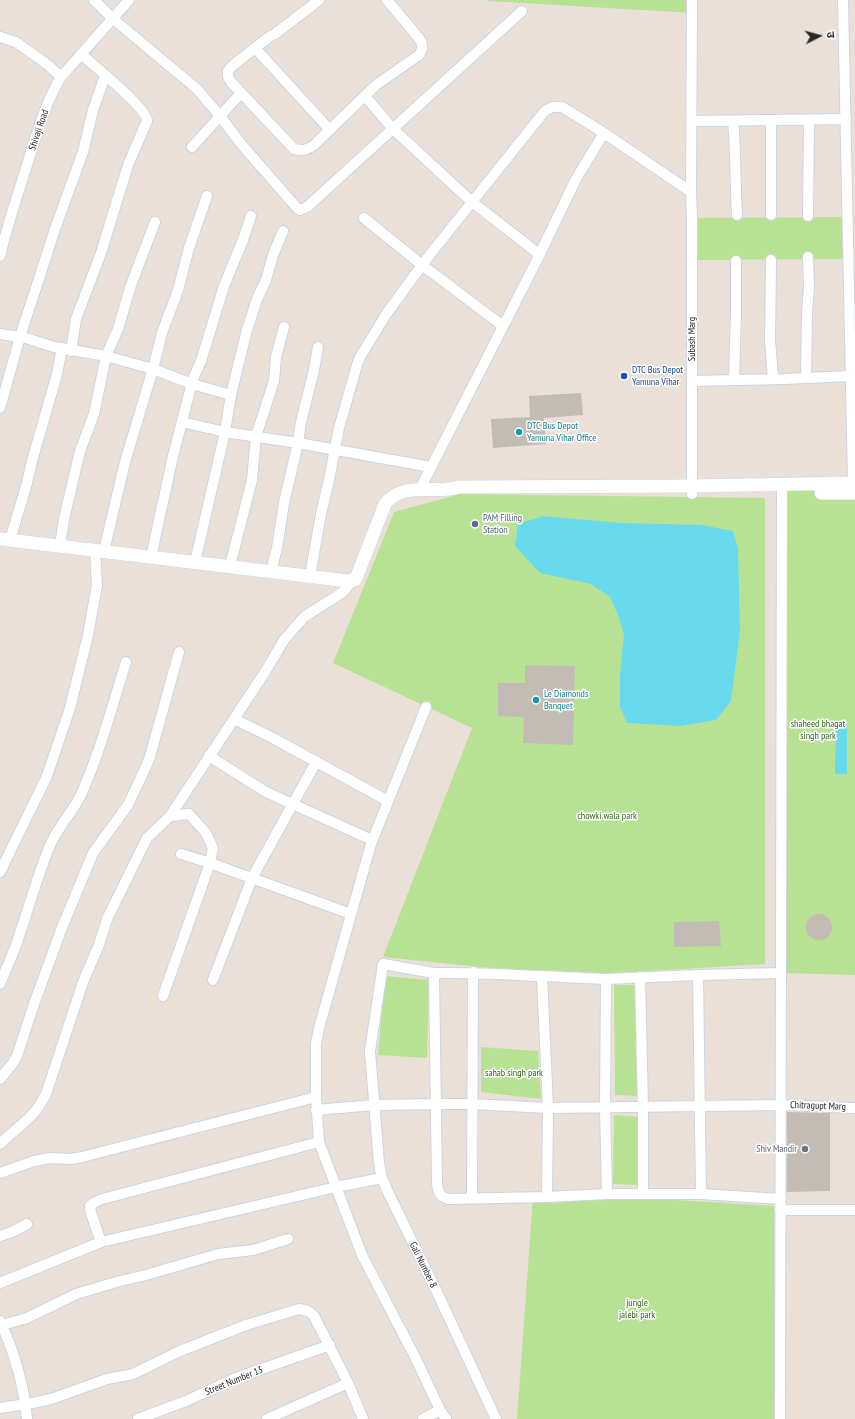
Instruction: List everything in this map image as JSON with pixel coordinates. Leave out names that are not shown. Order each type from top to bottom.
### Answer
[{"type":"street","points":[[94,0],[112,18],[197,90],[220,116],[242,145],[300,210],[307,207],[522,11]]},
{"type":"street","name":"Shivaji Road","points":[[0,256],[13,209],[46,107],[53,90],[61,77],[129,0]]},
{"type":"street","points":[[319,0],[255,48],[232,66],[228,71],[228,77],[240,93],[294,149],[300,151],[308,150],[376,86],[419,55],[423,49],[422,43],[418,37],[387,0]]},
{"type":"street","name":"Subash Marg","points":[[692,0],[692,490]]},
{"type":"street","points":[[0,1144],[31,1118],[40,1107],[46,1094],[83,982],[99,945],[107,919],[147,838],[170,816],[234,720],[284,640],[304,617],[343,592],[358,576],[385,504],[389,498],[411,490],[420,489],[450,490],[458,494],[854,487],[850,376],[843,0]]},
{"type":"street","points":[[0,38],[16,42],[48,65],[61,77]]},
{"type":"street","points":[[255,48],[330,130]]},
{"type":"street","points":[[81,54],[137,104],[146,115],[148,121],[128,165],[101,253],[57,374],[32,461],[24,496],[5,540],[352,581]]},
{"type":"street","points":[[0,408],[20,337],[56,226],[83,152],[93,110],[105,76]]},
{"type":"street","points":[[192,147],[240,93]]},
{"type":"street","points":[[365,96],[393,129],[472,202],[539,254]]},
{"type":"street","points":[[310,576],[335,449],[360,358],[387,313],[422,265],[544,112],[554,106],[562,107],[604,133],[691,192]]},
{"type":"street","points":[[692,121],[846,119]]},
{"type":"street","points":[[771,120],[771,215]]},
{"type":"street","points":[[808,216],[809,120]]},
{"type":"street","points":[[733,121],[736,146],[735,179],[737,215]]},
{"type":"street","points":[[420,489],[576,179],[604,133]]},
{"type":"street","points":[[0,872],[46,776],[70,708],[88,635],[97,585],[100,551],[162,334],[178,290],[189,248],[207,196]]},
{"type":"street","points":[[152,557],[173,456],[192,384],[201,361],[224,286],[251,216]]},
{"type":"street","points":[[364,218],[422,265],[503,326]]},
{"type":"street","points":[[60,546],[64,519],[80,451],[94,414],[106,356],[118,329],[131,285],[155,222]]},
{"type":"street","points":[[195,562],[225,432],[231,395],[247,330],[257,298],[266,280],[273,255],[283,230]]},
{"type":"street","points":[[806,378],[809,286],[808,257]]},
{"type":"street","points":[[771,260],[770,340],[773,379]]},
{"type":"street","points":[[734,379],[736,261]]},
{"type":"street","points":[[230,566],[252,480],[256,436],[274,381],[276,357],[284,327]]},
{"type":"street","points":[[0,334],[20,337],[66,350],[106,356],[153,369],[192,384],[231,395]]},
{"type":"street","points":[[271,571],[277,548],[284,503],[318,347]]},
{"type":"street","points":[[692,381],[850,376]]},
{"type":"street","points":[[182,422],[225,432],[335,449],[431,467]]},
{"type":"street","points":[[780,1419],[782,488]]},
{"type":"street","points":[[0,1079],[17,1056],[60,930],[93,853],[128,805],[149,760],[179,652]]},
{"type":"street","points":[[0,984],[19,937],[37,879],[53,840],[70,815],[94,764],[126,662]]},
{"type":"street","points":[[426,707],[372,840],[319,1028],[316,1044],[316,1110],[319,1142],[362,1255],[417,1361],[440,1410],[446,1419]]},
{"type":"street","points":[[234,720],[271,737],[388,801]]},
{"type":"street","points":[[209,756],[266,792],[372,840]]},
{"type":"street","points":[[213,980],[252,878],[316,762]]},
{"type":"street","points":[[163,996],[210,863],[213,848],[206,834],[189,814],[170,816]]},
{"type":"street","points":[[181,854],[351,914]]},
{"type":"street","name":"Gali Number 8","points":[[434,973],[383,964],[370,1051],[379,1163],[382,1178],[496,1419]]},
{"type":"street","points":[[780,1199],[701,1194],[607,1194],[448,1199],[442,1197],[438,1191],[435,1104],[434,973],[473,972],[542,977],[606,979],[781,973]]},
{"type":"street","points":[[472,1198],[473,972]]},
{"type":"street","points":[[698,975],[701,1106],[701,1194]]},
{"type":"street","points":[[542,977],[548,1108],[547,1197]]},
{"type":"street","points":[[640,977],[643,1107],[643,1194]]},
{"type":"street","points":[[606,979],[605,1108],[607,1194]]},
{"type":"street","points":[[0,1173],[34,1161],[50,1158],[71,1159],[82,1157],[316,1097]]},
{"type":"street","name":"Chitragupt Marg","points":[[316,1110],[374,1105],[435,1104],[472,1104],[548,1108],[780,1105],[855,1108]]},
{"type":"street","points":[[100,1242],[91,1213],[90,1206],[94,1202],[319,1142]]},
{"type":"street","points":[[0,1283],[100,1242],[336,1187],[382,1178]]},
{"type":"street","points":[[780,1210],[855,1210]]},
{"type":"street","points":[[0,1236],[12,1232],[27,1224]]},
{"type":"street","points":[[27,1419],[15,1360],[4,1344],[1,1323],[27,1318],[76,1294],[120,1281],[218,1254],[253,1250],[288,1239]]},
{"type":"street","points":[[0,1408],[51,1398],[108,1379],[133,1374],[180,1351],[246,1325],[299,1309],[308,1311],[314,1316],[330,1345],[363,1419]]},
{"type":"street","name":"Street Number 13","points":[[138,1419],[186,1401],[236,1378],[330,1345]]},
{"type":"street","points":[[267,1419],[348,1383]]},
{"type":"street","points":[[422,1419],[440,1410]]},
{"type":"green space","points":[[487,0],[692,0],[692,13],[488,1]]},
{"type":"green space","points":[[847,217],[848,259],[692,260],[692,218]]},
{"type":"green space","name":"shaheed bhagat singh park","points":[[855,484],[855,975],[781,973],[782,486]]},
{"type":"green space","name":"chowki wala park","points":[[460,494],[765,498],[765,964],[568,976],[383,957],[472,728],[333,663],[394,512]]},
{"type":"green space","points":[[385,976],[429,980],[427,1058],[378,1055]]},
{"type":"green space","points":[[614,985],[639,985],[638,1096],[615,1095]]},
{"type":"green space","name":"sahab singh park","points":[[481,1047],[538,1051],[541,1099],[481,1092]]},
{"type":"green space","points":[[614,1115],[641,1117],[639,1185],[613,1184]]},
{"type":"green space","name":"jungle jalebi park","points":[[533,1197],[547,1203],[629,1197],[774,1206],[775,1419],[517,1419]]},
{"type":"water","points":[[543,516],[620,523],[701,525],[733,531],[738,549],[740,631],[731,701],[716,720],[681,726],[627,723],[620,707],[620,674],[624,634],[610,597],[591,584],[540,573],[515,546],[518,524]]},
{"type":"water","points":[[836,724],[847,724],[847,774],[835,774]]},
{"type":"building","name":"DTC Bus Depot Yamuna Vihar Office","points":[[581,393],[583,415],[544,418],[546,444],[493,448],[491,419],[530,417],[529,396]]},
{"type":"building","name":"Le Diamonds Banquet","points":[[525,665],[575,666],[573,745],[523,743],[524,717],[498,716],[498,683],[525,683]]},
{"type":"building","points":[[819,914],[828,918],[832,927],[828,936],[819,940],[810,936],[806,927],[810,918]]},
{"type":"building","points":[[719,921],[721,946],[674,947],[674,922]]},
{"type":"building","name":"Shiv Mandir","points":[[787,1112],[830,1113],[830,1191],[787,1192]]},
{"type":"place","name":"DTC Bus Depot Yamuna Vihar","points":[[624,376]]},
{"type":"place","name":"DTC Bus Depot Yamuna Vihar Office","points":[[519,432]]},
{"type":"place","name":"PAM Filling Station","points":[[475,524]]},
{"type":"place","name":"Le Diamonds Banquet","points":[[536,700]]},
{"type":"place","name":"Shiv Mandir","points":[[805,1149]]}]
